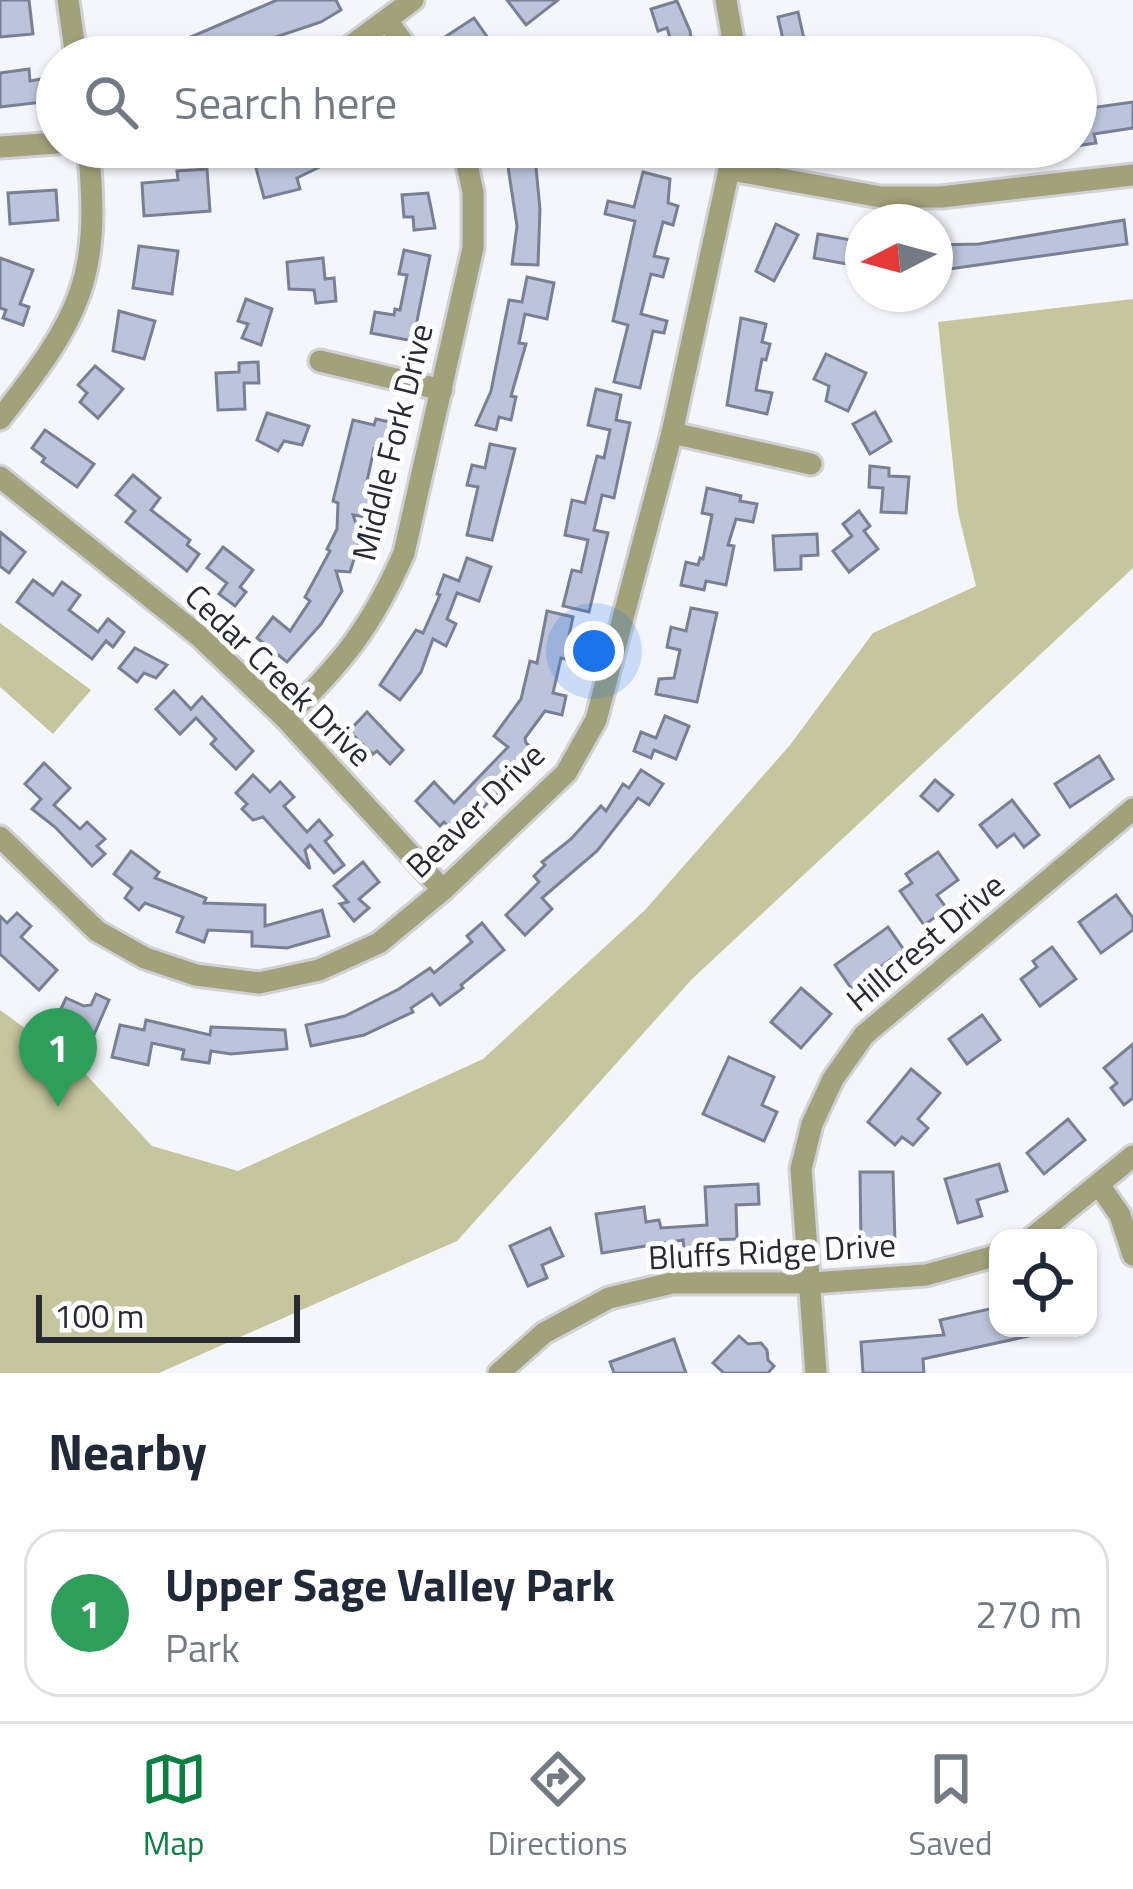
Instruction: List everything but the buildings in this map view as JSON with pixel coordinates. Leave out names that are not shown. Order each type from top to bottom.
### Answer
[{"type":"street","points":[[68,0],[73,36]]},
{"type":"street","points":[[365,36],[413,0]]},
{"type":"street","points":[[726,0],[732,36]]},
{"type":"street","points":[[387,20],[398,36]]},
{"type":"street","points":[[0,147],[36,144]]},
{"type":"street","points":[[0,418],[56,347],[82,292],[92,248],[90,168]]},
{"type":"street","name":"Middle Fork Drive","points":[[285,718],[335,671],[385,597],[404,553],[473,248],[467,168]]},
{"type":"street","name":"Beaver Drive","points":[[0,837],[97,931],[146,958],[196,975],[259,983],[319,970],[379,943],[443,890],[566,773],[596,720],[672,433],[730,168]]},
{"type":"street","points":[[767,168],[880,197],[941,197],[1133,175]]},
{"type":"street","points":[[320,362],[442,391]]},
{"type":"street","points":[[672,433],[811,464]]},
{"type":"street","name":"Cedar Creek Drive","points":[[0,477],[199,636],[285,718],[443,890]]},
{"type":"street","name":"Hillcrest Drive","points":[[816,1373],[801,1169],[812,1124],[832,1079],[864,1035],[1133,809]]},
{"type":"street","points":[[1043,1229],[1133,1156]]},
{"type":"street","points":[[1099,1185],[1120,1215],[1133,1255]]},
{"type":"street","name":"Bluffs Ridge Drive","points":[[499,1373],[544,1334],[609,1298],[672,1283],[926,1275],[989,1258]]},
{"type":"green space","points":[[1133,299],[1133,568],[692,979],[457,1241],[159,1373],[0,1373],[0,1010],[81,1069],[152,1146],[238,1171],[483,1059],[645,910],[790,745],[873,633],[976,586],[958,512],[938,322]]},
{"type":"green space","points":[[0,623],[91,690],[53,734],[0,687]]},
{"type":"place","name":"Upper Sage Valley Park","points":[[58,1107]]}]
